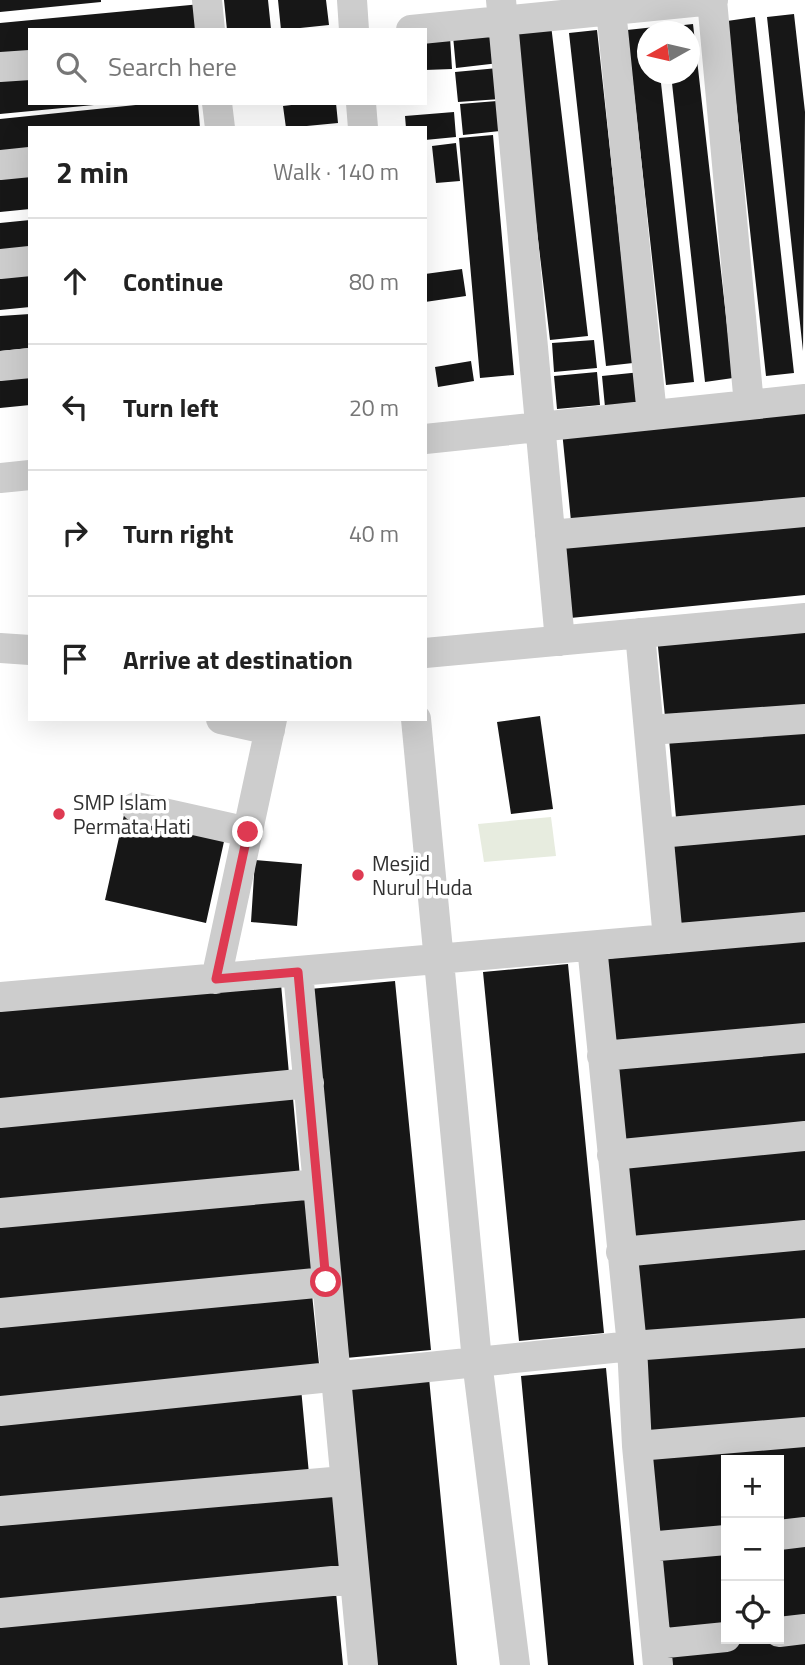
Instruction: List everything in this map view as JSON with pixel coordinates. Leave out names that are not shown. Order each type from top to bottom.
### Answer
[{"type":"street","points":[[207,0],[210,28]]},
{"type":"street","points":[[352,0],[354,28]]},
{"type":"street","points":[[420,28],[502,10],[611,10],[713,0],[749,405]]},
{"type":"street","points":[[502,10],[560,640]]},
{"type":"street","points":[[611,10],[652,415]]},
{"type":"street","points":[[0,67],[28,65]]},
{"type":"street","points":[[217,105],[220,126]]},
{"type":"street","points":[[361,105],[363,126]]},
{"type":"street","points":[[0,165],[28,162]]},
{"type":"street","points":[[0,264],[28,261]]},
{"type":"street","points":[[0,366],[28,363]]},
{"type":"street","points":[[427,439],[805,399]]},
{"type":"street","points":[[0,478],[28,475]]},
{"type":"street","points":[[550,535],[805,512]]},
{"type":"street","points":[[427,653],[805,618]]},
{"type":"street","points":[[640,633],[668,939]]},
{"type":"street","points":[[0,648],[28,650]]},
{"type":"street","points":[[649,730],[805,719]]},
{"type":"street","points":[[216,979],[271,725],[238,721]]},
{"type":"street","points":[[416,721],[477,1361],[515,1665]]},
{"type":"street","points":[[136,807],[248,832]]},
{"type":"street","points":[[659,834],[805,820]]},
{"type":"street","points":[[0,997],[805,927]]},
{"type":"street","points":[[592,946],[632,1346],[637,1446],[657,1655],[721,1638]]},
{"type":"street","points":[[298,972],[363,1665]]},
{"type":"street","points":[[602,1056],[805,1038]]},
{"type":"street","points":[[0,1114],[309,1083]]},
{"type":"street","points":[[612,1155],[805,1136]]},
{"type":"street","points":[[0,1213],[317,1184]]},
{"type":"street","points":[[621,1252],[805,1235]]},
{"type":"street","points":[[0,1312],[326,1282]]},
{"type":"street","points":[[0,1411],[632,1346],[805,1334]]},
{"type":"street","points":[[637,1446],[805,1432]]},
{"type":"street","points":[[0,1511],[344,1481]]},
{"type":"street","points":[[784,1534],[805,1532]]},
{"type":"street","points":[[647,1548],[721,1541]]},
{"type":"street","points":[[0,1613],[353,1579]]},
{"type":"street","points":[[784,1631],[805,1629]]},
{"type":"shaded area","points":[[551,817],[556,856],[484,862],[478,824]]},
{"type":"building","points":[[0,0],[101,0],[101,2],[0,12]]},
{"type":"building","points":[[224,0],[268,0],[271,28],[227,28]]},
{"type":"building","points":[[278,0],[326,0],[329,25],[281,28]]},
{"type":"building","points":[[201,4],[203,28],[28,28],[28,55],[0,58],[0,23]]},
{"type":"building","points":[[794,14],[805,112],[803,351],[767,17]]},
{"type":"building","points":[[755,17],[794,373],[766,376],[727,21]]},
{"type":"building","points":[[551,25],[588,336],[550,340],[513,30]]},
{"type":"building","points":[[637,29],[637,84],[661,84],[694,382],[666,385],[627,30]]},
{"type":"building","points":[[495,30],[499,63],[456,68],[453,36]]},
{"type":"building","points":[[597,30],[633,363],[606,366],[569,33]]},
{"type":"building","points":[[450,37],[452,69],[427,70],[427,39]]},
{"type":"building","points":[[498,68],[500,99],[458,102],[455,72]]},
{"type":"building","points":[[28,77],[28,105],[94,105],[0,114],[0,80]]},
{"type":"building","points":[[672,84],[700,84],[733,378],[705,382]]},
{"type":"building","points":[[497,101],[500,131],[463,135],[460,104]]},
{"type":"building","points":[[136,105],[198,105],[200,126],[28,126],[28,151],[0,154],[0,119]]},
{"type":"building","points":[[336,105],[338,123],[286,126],[283,106]]},
{"type":"building","points":[[454,112],[456,137],[427,140],[427,126],[406,126],[405,116]]},
{"type":"building","points":[[493,135],[514,375],[480,378],[459,138]]},
{"type":"building","points":[[456,143],[460,181],[436,183],[432,146]]},
{"type":"building","points":[[28,174],[28,209],[0,212],[0,177]]},
{"type":"building","points":[[28,220],[28,254],[0,257],[0,223]]},
{"type":"building","points":[[462,269],[466,296],[427,302],[427,274]]},
{"type":"building","points":[[28,272],[28,307],[0,310],[0,275]]},
{"type":"building","points":[[28,314],[28,348],[0,351],[0,316]]},
{"type":"building","points":[[594,340],[597,368],[554,372],[552,343]]},
{"type":"building","points":[[471,361],[474,381],[438,387],[435,367]]},
{"type":"building","points":[[28,370],[28,405],[0,408],[0,373]]},
{"type":"building","points":[[597,372],[600,405],[557,409],[554,376]]},
{"type":"building","points":[[641,372],[645,404],[605,407],[602,376]]},
{"type":"building","points":[[805,408],[805,499],[571,521],[562,431]]},
{"type":"building","points":[[805,520],[805,595],[560,619],[554,545]]},
{"type":"building","points":[[805,623],[805,713],[666,727],[657,637]]},
{"type":"building","points":[[540,716],[553,809],[511,814],[497,722]]},
{"type":"building","points":[[805,726],[805,817],[677,829],[669,739]]},
{"type":"building","points":[[124,815],[225,837],[206,923],[105,900]]},
{"type":"building","points":[[805,822],[805,913],[680,925],[671,835]]},
{"type":"building","points":[[255,860],[302,864],[297,926],[251,922]]},
{"type":"building","points":[[805,940],[805,1031],[612,1049],[604,959]]},
{"type":"building","points":[[568,964],[604,1333],[519,1341],[483,972]]},
{"type":"building","points":[[395,981],[431,1350],[346,1358],[310,989]]},
{"type":"building","points":[[281,984],[289,1074],[0,1101],[0,1010]]},
{"type":"building","points":[[805,1041],[805,1131],[620,1149],[612,1059]]},
{"type":"building","points":[[292,1087],[300,1177],[0,1205],[0,1114]]},
{"type":"building","points":[[805,1139],[805,1230],[635,1246],[627,1156]]},
{"type":"building","points":[[307,1187],[316,1277],[0,1307],[0,1216]]},
{"type":"building","points":[[805,1236],[805,1327],[638,1343],[630,1253]]},
{"type":"building","points":[[311,1284],[320,1374],[0,1405],[0,1314]]},
{"type":"building","points":[[805,1335],[805,1423],[646,1438],[637,1348]]},
{"type":"building","points":[[606,1368],[634,1665],[548,1665],[521,1376]]},
{"type":"building","points":[[429,1378],[457,1665],[371,1665],[344,1386]]},
{"type":"building","points":[[301,1388],[309,1474],[0,1503],[0,1416]]},
{"type":"building","points":[[805,1440],[805,1519],[784,1521],[784,1455],[721,1455],[721,1527],[656,1533],[649,1454]]},
{"type":"building","points":[[338,1483],[346,1573],[0,1606],[0,1515]]},
{"type":"building","points":[[805,1539],[805,1620],[784,1622],[784,1541]]},
{"type":"building","points":[[721,1547],[721,1627],[662,1633],[654,1553]]},
{"type":"building","points":[[335,1582],[343,1665],[0,1665],[0,1613]]},
{"type":"building","points":[[805,1631],[805,1665],[666,1665],[664,1645],[721,1639],[721,1644],[784,1644],[784,1637]]},
{"type":"place","name":"SMP Islam Permata Hati","points":[[59,814]]},
{"type":"place","name":"Mesjid Nurul Huda","points":[[358,875]]},
{"type":"route","points":[[248,832],[216,979],[298,972],[326,1282]]}]
